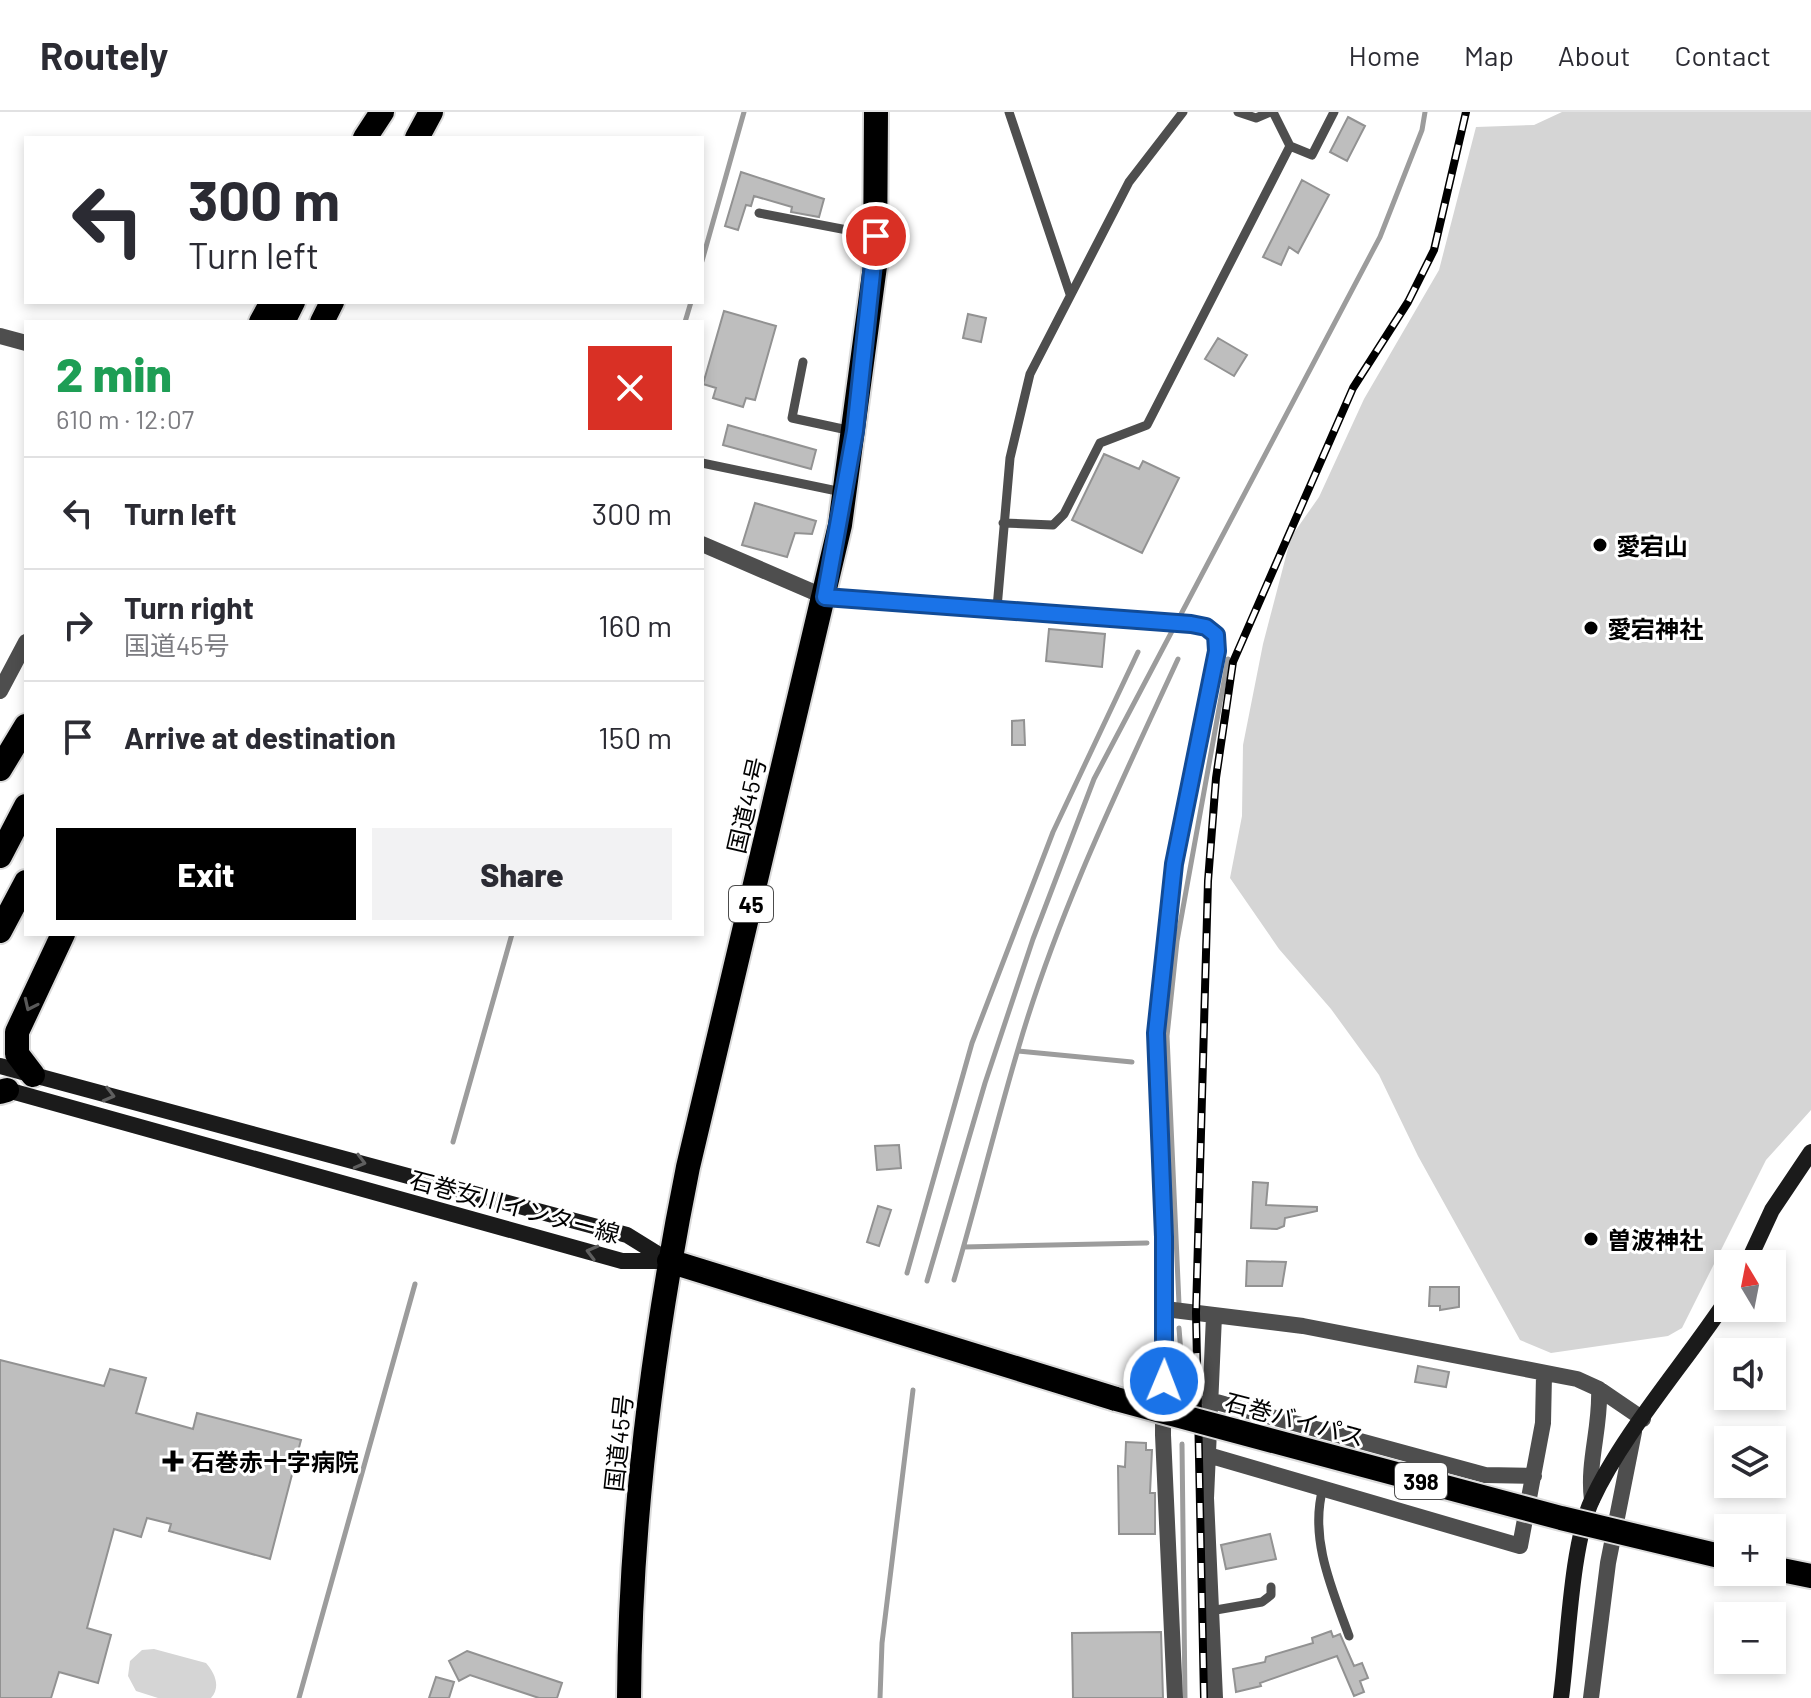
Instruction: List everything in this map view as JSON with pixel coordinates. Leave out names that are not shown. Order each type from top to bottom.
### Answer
[{"type":"highway","points":[[366,136],[382,112]]},
{"type":"highway","points":[[381,136],[394,112]]},
{"type":"highway","points":[[418,136],[431,112]]},
{"type":"highway","name":"国道45号","points":[[629,1698],[629,1624],[643,1463],[669,1261],[688,1167],[825,597],[855,431],[876,236],[876,112]]},
{"type":"highway","points":[[0,769],[24,729]]},
{"type":"highway","points":[[0,856],[24,810]]},
{"type":"highway","points":[[0,931],[24,886]]},
{"type":"highway","points":[[33,1075],[17,1054],[17,1032],[62,936]]},
{"type":"highway","name":"石巻バイパス","points":[[669,1261],[1116,1399],[1488,1499],[1714,1555]]},
{"type":"highway","points":[[1786,1571],[1811,1576]]},
{"type":"main road","name":"石巻女川インター線","points":[[0,1066],[629,1236],[669,1261]]},
{"type":"main road","name":"石巻女川インター線","points":[[2,1090],[622,1261],[669,1261]]},
{"type":"main road","points":[[1753,1250],[1772,1210],[1811,1152]]},
{"type":"main road","points":[[1561,1698],[1582,1531],[1592,1500],[1638,1425],[1714,1318]]},
{"type":"street","points":[[0,336],[24,342]]},
{"type":"street","points":[[704,545],[825,597],[1191,624],[1206,627],[1216,635],[1217,651],[1174,864],[1156,1033],[1165,1309],[1163,1435],[1175,1698]]},
{"type":"street","points":[[0,691],[24,646]]},
{"type":"street","points":[[1165,1309],[1303,1326],[1577,1379],[1599,1389],[1638,1425],[1608,1563],[1591,1698]]},
{"type":"street","points":[[1214,1316],[1209,1400],[1208,1611],[1215,1698]]},
{"type":"street","points":[[1208,1455],[1520,1546],[1543,1423],[1544,1375]]},
{"type":"street","points":[[1592,1500],[1588,1473],[1600,1415],[1599,1389]]},
{"type":"street","points":[[1209,1400],[1485,1475],[1534,1476]]},
{"type":"lane","points":[[1009,112],[1070,294]]},
{"type":"lane","points":[[997,608],[1003,523],[1019,410],[1030,374],[1129,182],[1183,112]]},
{"type":"lane","points":[[1238,112],[1256,118],[1272,112],[1290,146],[1312,155],[1334,112]]},
{"type":"lane","points":[[1003,523],[1053,525],[1064,514],[1100,443],[1147,425],[1290,146]]},
{"type":"lane","points":[[759,213],[876,236]]},
{"type":"lane","points":[[803,362],[792,418],[855,431]]},
{"type":"lane","points":[[704,463],[845,493]]},
{"type":"lane","points":[[1323,1488],[1317,1508],[1318,1530],[1324,1561],[1349,1636]]},
{"type":"lane","points":[[1208,1611],[1262,1602],[1271,1595],[1271,1587]]},
{"type":"shaded area","points":[[1562,112],[1811,112],[1811,1110],[1766,1160],[1721,1250],[1714,1250],[1714,1264],[1682,1328],[1668,1336],[1551,1353],[1520,1340],[1418,1156],[1379,1075],[1331,1009],[1279,949],[1230,878],[1242,816],[1243,745],[1263,644],[1291,537],[1319,497],[1364,399],[1439,270],[1476,127],[1534,125]]},
{"type":"shaded area","points":[[154,1649],[206,1663],[216,1680],[216,1689],[211,1698],[158,1698],[136,1691],[128,1676],[130,1661],[142,1650]]},
{"type":"building","points":[[1348,117],[1365,126],[1347,161],[1330,152]]},
{"type":"building","points":[[741,172],[824,199],[819,217],[791,212],[792,207],[754,196],[751,206],[746,205],[738,230],[725,226]]},
{"type":"building","points":[[1302,180],[1329,195],[1298,253],[1289,247],[1281,265],[1263,257]]},
{"type":"building","points":[[724,311],[776,326],[755,400],[746,398],[743,407],[713,398],[716,388],[704,384]]},
{"type":"building","points":[[968,314],[986,318],[981,342],[963,338]]},
{"type":"building","points":[[1218,338],[1247,355],[1234,376],[1205,359]]},
{"type":"building","points":[[728,425],[816,450],[811,469],[723,445]]},
{"type":"building","points":[[1104,454],[1139,469],[1143,461],[1179,478],[1142,553],[1072,520]]},
{"type":"building","points":[[755,503],[816,521],[812,534],[795,533],[787,557],[742,545]]},
{"type":"building","points":[[1049,629],[1105,634],[1102,667],[1046,661]]},
{"type":"building","points":[[1024,720],[1025,745],[1012,745],[1012,721]]},
{"type":"building","points":[[899,1145],[901,1168],[877,1170],[875,1146]]},
{"type":"building","points":[[1253,1182],[1268,1183],[1266,1205],[1317,1207],[1317,1211],[1285,1218],[1284,1226],[1277,1229],[1251,1228]]},
{"type":"building","points":[[878,1206],[891,1210],[879,1246],[867,1242]]},
{"type":"building","points":[[1247,1261],[1286,1262],[1282,1286],[1246,1286]]},
{"type":"building","points":[[1430,1287],[1459,1287],[1459,1307],[1440,1310],[1440,1306],[1429,1306]]},
{"type":"building","points":[[0,1360],[104,1386],[110,1369],[146,1378],[136,1413],[193,1429],[197,1413],[301,1440],[270,1559],[169,1531],[171,1524],[147,1518],[141,1537],[114,1529],[87,1628],[111,1635],[98,1683],[59,1672],[51,1698],[0,1698]]},
{"type":"building","points":[[1418,1366],[1449,1372],[1446,1387],[1415,1382]]},
{"type":"building","points":[[1126,1442],[1146,1443],[1146,1450],[1152,1450],[1150,1493],[1155,1493],[1155,1534],[1119,1534],[1118,1466],[1125,1467]]},
{"type":"building","points":[[1270,1534],[1276,1559],[1226,1569],[1221,1545]]},
{"type":"building","points":[[1331,1631],[1333,1637],[1340,1634],[1354,1666],[1362,1663],[1368,1678],[1360,1681],[1364,1692],[1354,1696],[1337,1656],[1260,1683],[1261,1686],[1236,1692],[1233,1669],[1265,1662],[1266,1657],[1313,1643],[1312,1638]]},
{"type":"building","points":[[1161,1632],[1163,1698],[1073,1698],[1072,1633]]},
{"type":"building","points":[[467,1651],[562,1683],[557,1698],[539,1698],[470,1675],[459,1681],[449,1661]]},
{"type":"building","points":[[436,1677],[454,1682],[449,1698],[429,1698]]},
{"type":"waterway","points":[[704,254],[744,112]]},
{"type":"waterway","points":[[927,1281],[985,1083],[1033,939],[1094,779],[1380,237],[1422,130],[1425,112]]},
{"type":"waterway","points":[[686,320],[690,304]]},
{"type":"waterway","points":[[907,1273],[972,1043],[1053,832],[1138,652]]},
{"type":"waterway","points":[[954,1280],[1019,1046],[1052,947],[1091,850],[1178,659]]},
{"type":"waterway","points":[[1179,1304],[1167,1036],[1177,941],[1228,659]]},
{"type":"waterway","points":[[453,1142],[511,936]]},
{"type":"waterway","points":[[1018,1051],[1132,1062]]},
{"type":"waterway","points":[[964,1247],[1147,1243]]},
{"type":"waterway","points":[[299,1698],[415,1284]]},
{"type":"waterway","points":[[1179,1328],[1185,1405]]},
{"type":"waterway","points":[[880,1698],[882,1643],[913,1390]]},
{"type":"waterway","points":[[1182,1444],[1185,1698]]},
{"type":"railway","points":[[1204,1698],[1196,1313],[1208,881],[1216,778],[1233,662],[1353,388],[1408,302],[1434,250],[1466,112]]},
{"type":"place","name":"愛宕山","points":[[1600,545]]},
{"type":"place","name":"愛宕神社","points":[[1591,628]]},
{"type":"place","name":"曽波神社","points":[[1591,1239]]},
{"type":"place","name":"石巻赤十字病院","points":[[173,1461]]},
{"type":"route","points":[[876,236],[855,431],[825,597],[1191,624],[1206,627],[1216,635],[1217,651],[1174,864],[1156,1033],[1164,1237],[1164,1381]]}]
